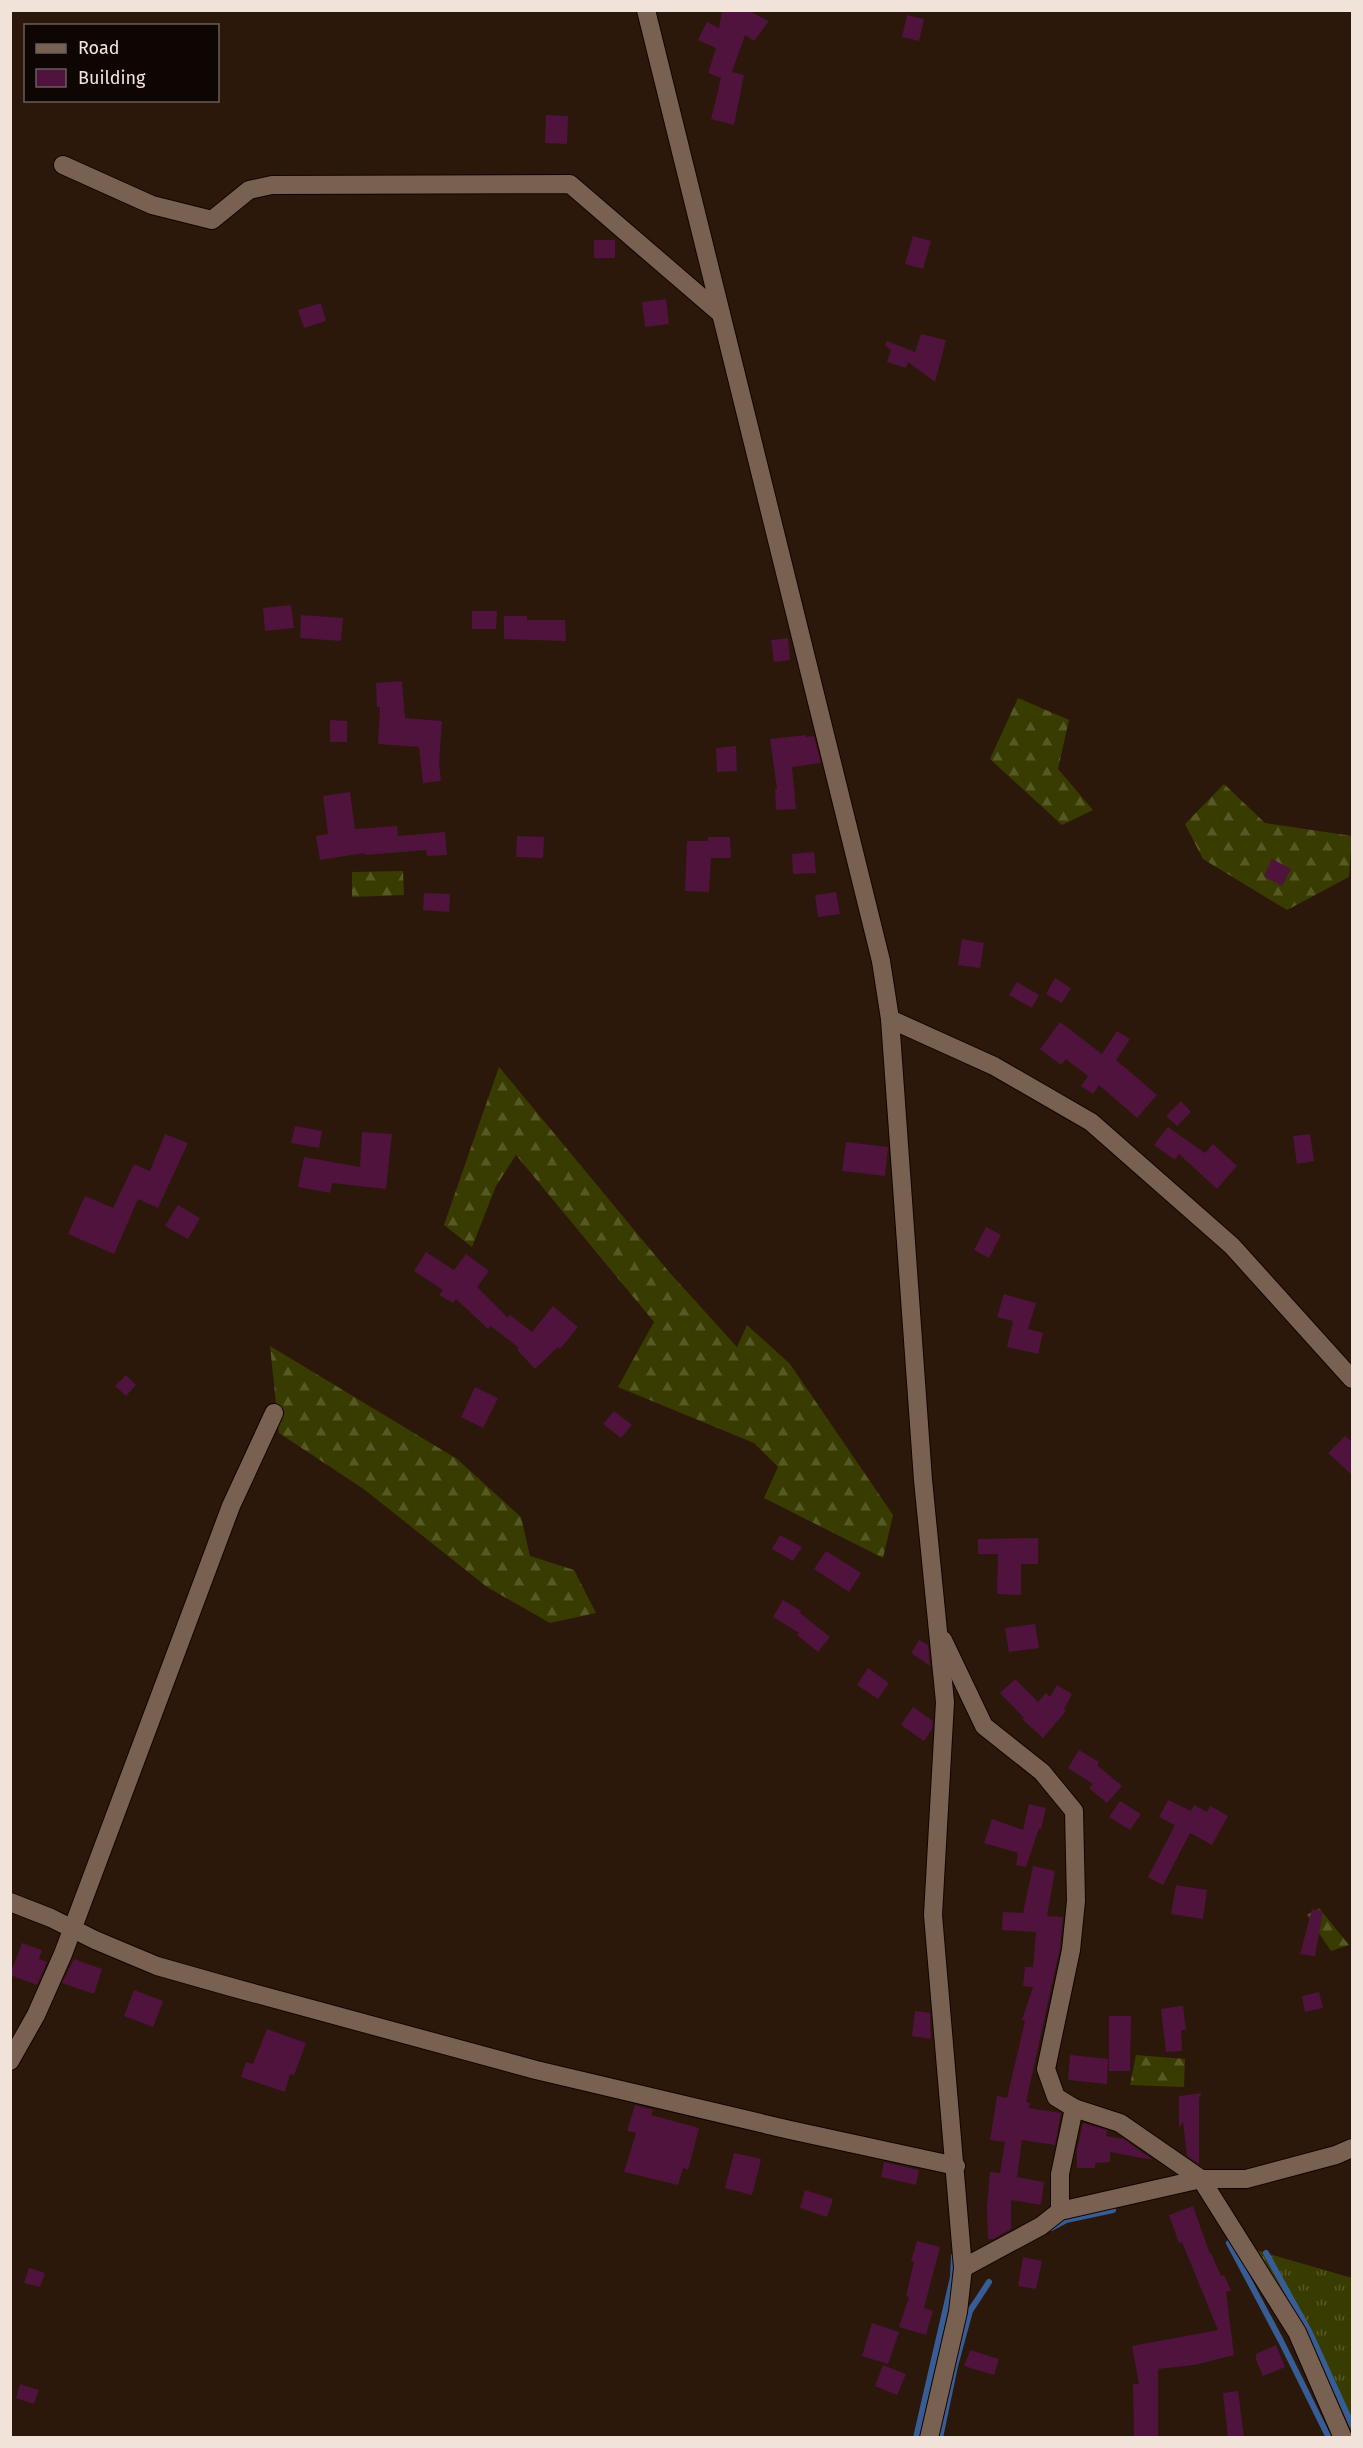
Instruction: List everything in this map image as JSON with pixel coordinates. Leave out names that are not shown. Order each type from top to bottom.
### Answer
[{"type":"street","points":[[646,10],[881,961],[890,1019],[923,1480],[945,1702],[933,1915],[963,2268],[958,2312],[929,2438]]},
{"type":"street","points":[[63,165],[152,205],[212,220],[249,190],[272,185],[570,184],[721,314]]},
{"type":"street","points":[[890,1019],[994,1066],[1090,1122],[1232,1246],[1353,1379]]},
{"type":"street","points":[[10,2061],[36,2016],[63,1954],[231,1506],[274,1413]]},
{"type":"street","points":[[938,1629],[984,1726],[1042,1772],[1074,1811],[1076,1901],[1071,1950],[1046,2069],[1056,2097],[1074,2108],[1120,2123],[1201,2180],[1297,2332],[1343,2438]]},
{"type":"street","points":[[10,1902],[157,1966],[399,2033],[588,2082],[790,2130],[956,2166]]},
{"type":"street","points":[[1060,2211],[1060,2174],[1074,2108]]},
{"type":"street","points":[[963,2268],[1041,2226],[1060,2211],[1201,2180],[1246,2179],[1336,2155],[1353,2148]]},
{"type":"green space","points":[[1018,698],[1069,720],[1058,769],[1093,810],[1062,825],[990,759]]},
{"type":"green space","points":[[1224,784],[1265,823],[1352,836],[1349,877],[1287,910],[1203,859],[1185,824]]},
{"type":"green space","points":[[403,871],[404,895],[352,897],[352,872]]},
{"type":"green space","points":[[499,1067],[669,1272],[737,1347],[747,1325],[790,1364],[893,1515],[883,1558],[764,1498],[778,1467],[754,1443],[618,1387],[654,1322],[516,1155],[496,1186],[472,1247],[444,1225]]},
{"type":"green space","points":[[270,1346],[457,1459],[521,1517],[530,1556],[574,1570],[596,1613],[550,1623],[487,1587],[365,1490],[279,1433]]},
{"type":"green space","points":[[1319,1908],[1349,1945],[1331,1951],[1307,1915]]},
{"type":"green space","points":[[1136,2055],[1185,2059],[1184,2087],[1130,2085]]},
{"type":"green space","points":[[1245,2247],[1352,2278],[1352,2437],[1343,2437]]},
{"type":"building","points":[[722,10],[747,10],[769,21],[754,41],[745,35],[732,72],[744,75],[734,125],[711,119],[721,78],[708,73],[716,48],[698,40],[707,22],[719,28]]},
{"type":"building","points":[[907,15],[924,19],[919,41],[902,37]]},
{"type":"building","points":[[546,115],[568,116],[567,144],[545,143]]},
{"type":"building","points":[[913,236],[931,241],[923,269],[905,264]]},
{"type":"building","points":[[594,240],[615,240],[615,258],[594,258]]},
{"type":"building","points":[[666,299],[669,324],[645,327],[642,302]]},
{"type":"building","points":[[321,303],[326,321],[304,328],[298,310]]},
{"type":"building","points":[[921,334],[946,340],[935,382],[908,362],[906,368],[887,362],[891,350],[885,345],[887,341],[915,352]]},
{"type":"building","points":[[291,605],[294,628],[265,631],[263,608]]},
{"type":"building","points":[[472,611],[497,611],[496,629],[472,629]]},
{"type":"building","points":[[301,615],[343,618],[341,641],[300,638]]},
{"type":"building","points":[[504,616],[527,616],[527,620],[565,620],[566,641],[504,639]]},
{"type":"building","points":[[788,638],[790,660],[774,662],[771,640]]},
{"type":"building","points":[[402,681],[405,718],[442,721],[439,763],[441,781],[423,783],[419,747],[378,744],[380,707],[377,707],[376,683]]},
{"type":"building","points":[[330,720],[347,721],[347,742],[330,742]]},
{"type":"building","points":[[806,735],[806,737],[814,736],[821,763],[792,767],[796,809],[776,810],[775,789],[777,789],[770,739]]},
{"type":"building","points":[[736,746],[737,771],[717,772],[716,748]]},
{"type":"building","points":[[350,792],[355,829],[397,826],[398,836],[445,832],[447,855],[427,856],[426,850],[365,855],[364,853],[320,860],[316,836],[328,834],[323,796]]},
{"type":"building","points":[[517,836],[544,837],[543,858],[516,857]]},
{"type":"building","points":[[708,837],[730,837],[731,858],[711,858],[709,892],[685,891],[687,841],[708,841]]},
{"type":"building","points":[[814,852],[816,873],[793,874],[792,854]]},
{"type":"building","points":[[1272,859],[1291,869],[1282,886],[1264,876]]},
{"type":"building","points":[[836,892],[840,914],[818,917],[815,895]]},
{"type":"building","points":[[424,893],[450,894],[449,912],[423,910]]},
{"type":"building","points":[[962,939],[984,943],[980,968],[958,965]]},
{"type":"building","points":[[1055,978],[1071,988],[1062,1003],[1046,994]]},
{"type":"building","points":[[1017,982],[1039,995],[1032,1008],[1009,995]]},
{"type":"building","points":[[1060,1022],[1102,1054],[1117,1031],[1130,1039],[1116,1060],[1157,1095],[1137,1118],[1099,1085],[1093,1094],[1081,1086],[1088,1076],[1066,1059],[1061,1065],[1040,1049]]},
{"type":"building","points":[[1181,1101],[1191,1112],[1177,1126],[1166,1116]]},
{"type":"building","points":[[295,1126],[322,1131],[319,1148],[291,1143]]},
{"type":"building","points":[[1168,1127],[1205,1153],[1213,1144],[1237,1166],[1217,1189],[1179,1154],[1175,1160],[1154,1145]]},
{"type":"building","points":[[362,1132],[392,1134],[386,1189],[332,1183],[330,1193],[298,1187],[304,1157],[360,1167]]},
{"type":"building","points":[[165,1134],[188,1143],[158,1208],[138,1199],[114,1254],[68,1234],[85,1196],[113,1208],[134,1164],[150,1171]]},
{"type":"building","points":[[1310,1134],[1314,1161],[1297,1164],[1293,1136]]},
{"type":"building","points":[[846,1142],[888,1147],[885,1176],[842,1171]]},
{"type":"building","points":[[178,1205],[200,1218],[188,1239],[165,1226]]},
{"type":"building","points":[[986,1227],[1001,1235],[989,1258],[974,1250]]},
{"type":"building","points":[[426,1252],[454,1270],[466,1254],[489,1271],[477,1287],[508,1318],[510,1315],[532,1332],[553,1306],[578,1327],[560,1349],[558,1347],[535,1369],[517,1350],[519,1348],[491,1326],[488,1329],[456,1299],[453,1303],[439,1295],[443,1290],[414,1271]]},
{"type":"building","points":[[1004,1294],[1036,1303],[1028,1329],[1043,1333],[1038,1354],[1007,1347],[1013,1321],[997,1317]]},
{"type":"building","points":[[126,1375],[136,1385],[126,1396],[115,1386]]},
{"type":"building","points":[[475,1387],[498,1398],[483,1428],[461,1417]]},
{"type":"building","points":[[614,1411],[632,1425],[621,1438],[603,1424]]},
{"type":"building","points":[[1345,1436],[1353,1443],[1353,1476],[1328,1453]]},
{"type":"building","points":[[780,1535],[802,1547],[793,1561],[772,1549]]},
{"type":"building","points":[[1038,1538],[1038,1564],[1021,1564],[1021,1595],[997,1594],[998,1554],[978,1554],[978,1539]]},
{"type":"building","points":[[826,1551],[861,1573],[849,1592],[814,1569]]},
{"type":"building","points":[[783,1600],[801,1611],[800,1613],[830,1637],[818,1652],[797,1635],[799,1633],[773,1617]]},
{"type":"building","points":[[1035,1624],[1039,1648],[1009,1652],[1005,1628]]},
{"type":"building","points":[[919,1640],[928,1645],[930,1666],[911,1653]]},
{"type":"building","points":[[868,1668],[889,1683],[878,1699],[857,1685]]},
{"type":"building","points":[[1015,1679],[1038,1702],[1046,1693],[1050,1697],[1057,1685],[1072,1694],[1064,1709],[1066,1711],[1043,1738],[1022,1719],[1024,1718],[1000,1693]]},
{"type":"building","points":[[913,1707],[933,1721],[932,1729],[924,1741],[901,1725]]},
{"type":"building","points":[[1079,1750],[1099,1762],[1097,1765],[1122,1786],[1107,1803],[1089,1788],[1093,1784],[1068,1768]]},
{"type":"building","points":[[1168,1800],[1191,1811],[1194,1805],[1207,1812],[1210,1806],[1228,1816],[1212,1845],[1190,1833],[1163,1885],[1148,1877],[1175,1825],[1159,1817]]},
{"type":"building","points":[[1120,1801],[1141,1814],[1130,1830],[1109,1817]]},
{"type":"building","points":[[1029,1804],[1046,1808],[1041,1829],[1039,1828],[1026,1867],[1016,1865],[1018,1853],[984,1843],[992,1819],[1023,1830]]},
{"type":"building","points":[[1033,1866],[1055,1871],[1047,1916],[1063,1917],[1060,1948],[1026,2102],[1030,2103],[1029,2108],[1061,2113],[1055,2145],[1022,2140],[1017,2177],[1044,2182],[1041,2205],[1011,2200],[1011,2229],[993,2239],[988,2239],[987,2207],[990,2172],[1000,2173],[1005,2142],[990,2140],[997,2096],[1007,2098],[1025,2021],[1022,2020],[1033,1987],[1023,1986],[1025,1967],[1033,1967],[1036,1932],[1002,1930],[1003,1912],[1023,1913]]},
{"type":"building","points":[[1176,1885],[1207,1890],[1203,1919],[1171,1914]]},
{"type":"building","points":[[1312,1909],[1323,1912],[1315,1956],[1300,1954]]},
{"type":"building","points":[[22,1943],[42,1950],[39,1959],[47,1962],[37,1985],[10,1975]]},
{"type":"building","points":[[74,1959],[102,1969],[94,1994],[62,1983]]},
{"type":"building","points":[[134,1990],[163,2001],[153,2027],[124,2016]]},
{"type":"building","points":[[1319,1992],[1323,2008],[1305,2012],[1302,1996]]},
{"type":"building","points":[[1183,2006],[1186,2030],[1181,2030],[1182,2051],[1166,2052],[1161,2009]]},
{"type":"building","points":[[915,2011],[930,2013],[931,2039],[912,2036]]},
{"type":"building","points":[[1109,2016],[1131,2016],[1130,2071],[1109,2071]]},
{"type":"building","points":[[267,2029],[306,2043],[294,2075],[290,2074],[285,2092],[241,2077],[246,2062],[253,2064]]},
{"type":"building","points":[[1070,2055],[1108,2059],[1107,2084],[1068,2080]]},
{"type":"building","points":[[1202,2093],[1199,2098],[1199,2164],[1187,2156],[1183,2122],[1179,2128],[1179,2096]]},
{"type":"building","points":[[635,2105],[653,2110],[651,2115],[699,2128],[688,2170],[683,2168],[678,2185],[624,2172],[636,2133],[627,2131]]},
{"type":"building","points":[[1083,2123],[1107,2130],[1106,2136],[1124,2139],[1153,2160],[1110,2152],[1110,2162],[1095,2163],[1095,2168],[1077,2168],[1077,2149]]},
{"type":"building","points":[[734,2153],[761,2159],[752,2195],[725,2188]]},
{"type":"building","points":[[884,2162],[919,2170],[916,2185],[881,2177]]},
{"type":"building","points":[[805,2190],[833,2199],[827,2217],[800,2208]]},
{"type":"building","points":[[1193,2206],[1210,2254],[1231,2290],[1226,2292],[1234,2355],[1194,2365],[1158,2369],[1158,2438],[1134,2438],[1133,2384],[1139,2384],[1132,2346],[1218,2330],[1169,2215]]},
{"type":"building","points":[[917,2241],[940,2247],[924,2308],[933,2311],[926,2335],[899,2327],[909,2297],[906,2296],[914,2262],[911,2261]]},
{"type":"building","points":[[1023,2257],[1042,2261],[1036,2289],[1018,2286]]},
{"type":"building","points":[[29,2268],[45,2273],[40,2287],[24,2283]]},
{"type":"building","points":[[872,2323],[899,2332],[888,2364],[862,2356]]},
{"type":"building","points":[[1276,2345],[1285,2367],[1263,2376],[1256,2360],[1256,2354]]},
{"type":"building","points":[[970,2350],[999,2359],[994,2375],[964,2366]]},
{"type":"building","points":[[883,2365],[906,2374],[897,2395],[875,2386]]},
{"type":"building","points":[[20,2384],[39,2390],[34,2404],[16,2398]]},
{"type":"building","points":[[1238,2391],[1244,2438],[1228,2438],[1223,2393]]},
{"type":"waterway","points":[[1051,2228],[1066,2220],[1113,2210]]},
{"type":"waterway","points":[[1229,2243],[1329,2438]]},
{"type":"waterway","points":[[1266,2253],[1310,2333],[1352,2425]]},
{"type":"waterway","points":[[916,2438],[953,2277],[954,2256]]},
{"type":"waterway","points":[[940,2438],[955,2366],[970,2311],[989,2282]]}]
